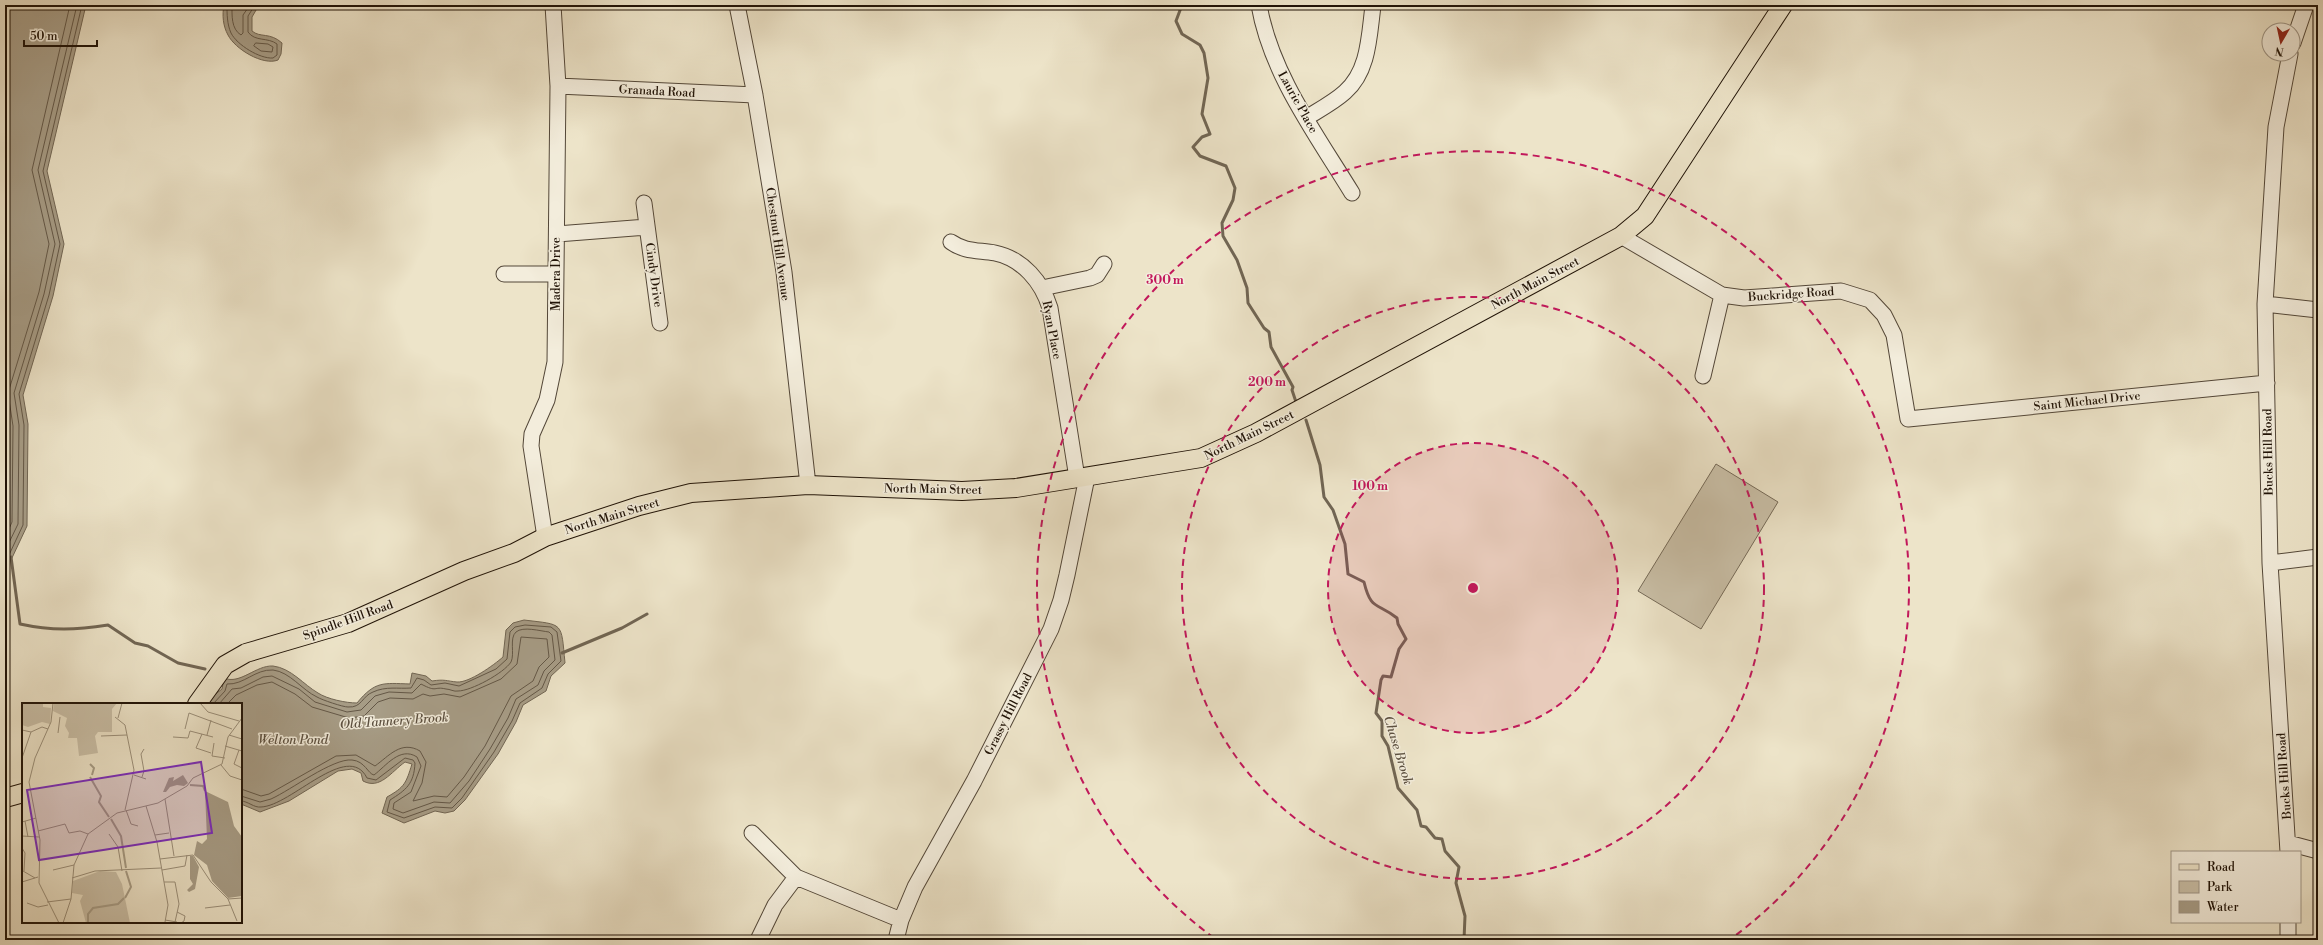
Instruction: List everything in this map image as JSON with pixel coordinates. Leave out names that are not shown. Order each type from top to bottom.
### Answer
[{"type":"main road","name":"North Main Street","points":[[514,553],[545,537],[639,506],[691,494],[808,485],[962,491],[1016,488],[1201,458],[1256,433],[1621,236],[1645,216],[1783,5]]},
{"type":"main road","name":"Spindle Hill Road","points":[[198,703],[225,665],[246,653],[348,623],[464,571],[514,553]]},
{"type":"main road","points":[[5,798],[22,793]]},
{"type":"street","name":"Madera Drive","points":[[545,537],[531,446],[532,434],[547,400],[556,362],[558,86],[553,5]]},
{"type":"street","name":"Chestnut Hill Avenue","points":[[737,5],[755,95],[784,272],[808,485]]},
{"type":"street","name":"Laurie Place","points":[[1259,5],[1275,61],[1306,118],[1352,193]]},
{"type":"street","points":[[2300,22],[2306,5]]},
{"type":"street","points":[[1306,118],[1345,92],[1359,76],[1366,56],[1373,6]]},
{"type":"street","name":"Bucks Hill Road","points":[[2288,62],[2276,127],[2265,304],[2270,563],[2288,847]]},
{"type":"street","name":"Granada Road","points":[[558,86],[755,95]]},
{"type":"street","name":"Cindy Drive","points":[[644,202],[660,323]]},
{"type":"street","name":"Cindy Drive","points":[[557,234],[647,227]]},
{"type":"street","name":"Buckridge Road","points":[[1621,236],[1722,295],[1744,298],[1841,291],[1870,300],[1884,315],[1894,335],[1908,419]]},
{"type":"street","name":"Ryan Place","points":[[951,242],[966,250],[994,253],[1009,258],[1030,272],[1042,288],[1050,308],[1082,477]]},
{"type":"street","points":[[1042,288],[1090,278],[1096,275],[1104,264]]},
{"type":"street","points":[[504,274],[556,274]]},
{"type":"street","points":[[1704,376],[1722,295]]},
{"type":"street","points":[[2265,304],[2318,310]]},
{"type":"street","name":"Saint Michael Drive","points":[[1908,419],[2267,383]]},
{"type":"street","name":"Grassy Hill Road","points":[[896,940],[901,920],[915,887],[974,781],[1050,629],[1061,600],[1067,575],[1082,477]]},
{"type":"street","points":[[2270,563],[2318,557]]},
{"type":"street","points":[[752,833],[796,877],[901,920]]},
{"type":"street","points":[[2288,847],[2318,851]]},
{"type":"street","points":[[758,940],[775,905],[796,877]]},
{"type":"street","points":[[2288,923],[2288,940]]},
{"type":"green space","points":[[1716,464],[1778,502],[1701,629],[1638,591]]},
{"type":"water","points":[[5,5],[86,5],[47,171],[64,244],[53,296],[23,395],[28,424],[27,526],[11,560],[5,560]]},
{"type":"water","points":[[224,5],[259,5],[252,17],[252,31],[258,34],[273,37],[282,43],[281,54],[278,60],[265,61],[250,55],[237,46],[228,35],[225,28],[223,17]]},
{"type":"water","name":"Welton Pond","points":[[524,620],[547,623],[558,628],[563,639],[565,663],[551,676],[546,691],[523,705],[516,722],[498,754],[465,800],[454,811],[445,813],[435,811],[404,823],[382,813],[387,797],[398,790],[406,780],[412,764],[405,762],[380,782],[369,783],[363,781],[361,773],[352,769],[338,771],[289,801],[260,812],[242,804],[242,703],[210,703],[214,695],[222,689],[224,678],[236,679],[260,668],[273,666],[280,667],[291,673],[313,690],[326,697],[357,703],[369,691],[380,685],[393,683],[410,684],[412,673],[426,676],[432,681],[443,680],[462,682],[474,677],[488,669],[503,657],[506,630],[513,623]]},
{"type":"waterway","name":"Chase Brook","points":[[1182,5],[1176,21],[1182,34],[1200,45],[1204,53],[1208,78],[1202,114],[1210,134],[1202,137],[1193,147],[1200,156],[1226,166],[1235,188],[1233,200],[1222,223],[1223,236],[1237,260],[1247,288],[1248,303],[1264,328],[1269,332],[1271,347],[1293,387],[1292,390],[1296,402]]},
{"type":"waterway","name":"Chase Brook","points":[[1306,420],[1320,465],[1324,497],[1333,510],[1345,544],[1348,574],[1364,582],[1369,598],[1372,602],[1397,618],[1398,624],[1406,639],[1399,649],[1391,677],[1383,676],[1381,680],[1376,713],[1382,721],[1382,736],[1388,746],[1398,788],[1417,810],[1421,826],[1426,827],[1435,838],[1442,839],[1445,851],[1459,867],[1456,883],[1465,916],[1464,940]]},
{"type":"waterway","name":"Old Tannery Brook","points":[[11,557],[20,624],[43,628],[64,629],[108,625],[135,643],[148,646],[178,663],[205,669]]},
{"type":"waterway","name":"Old Tannery Brook","points":[[562,653],[622,628],[647,614]]}]
